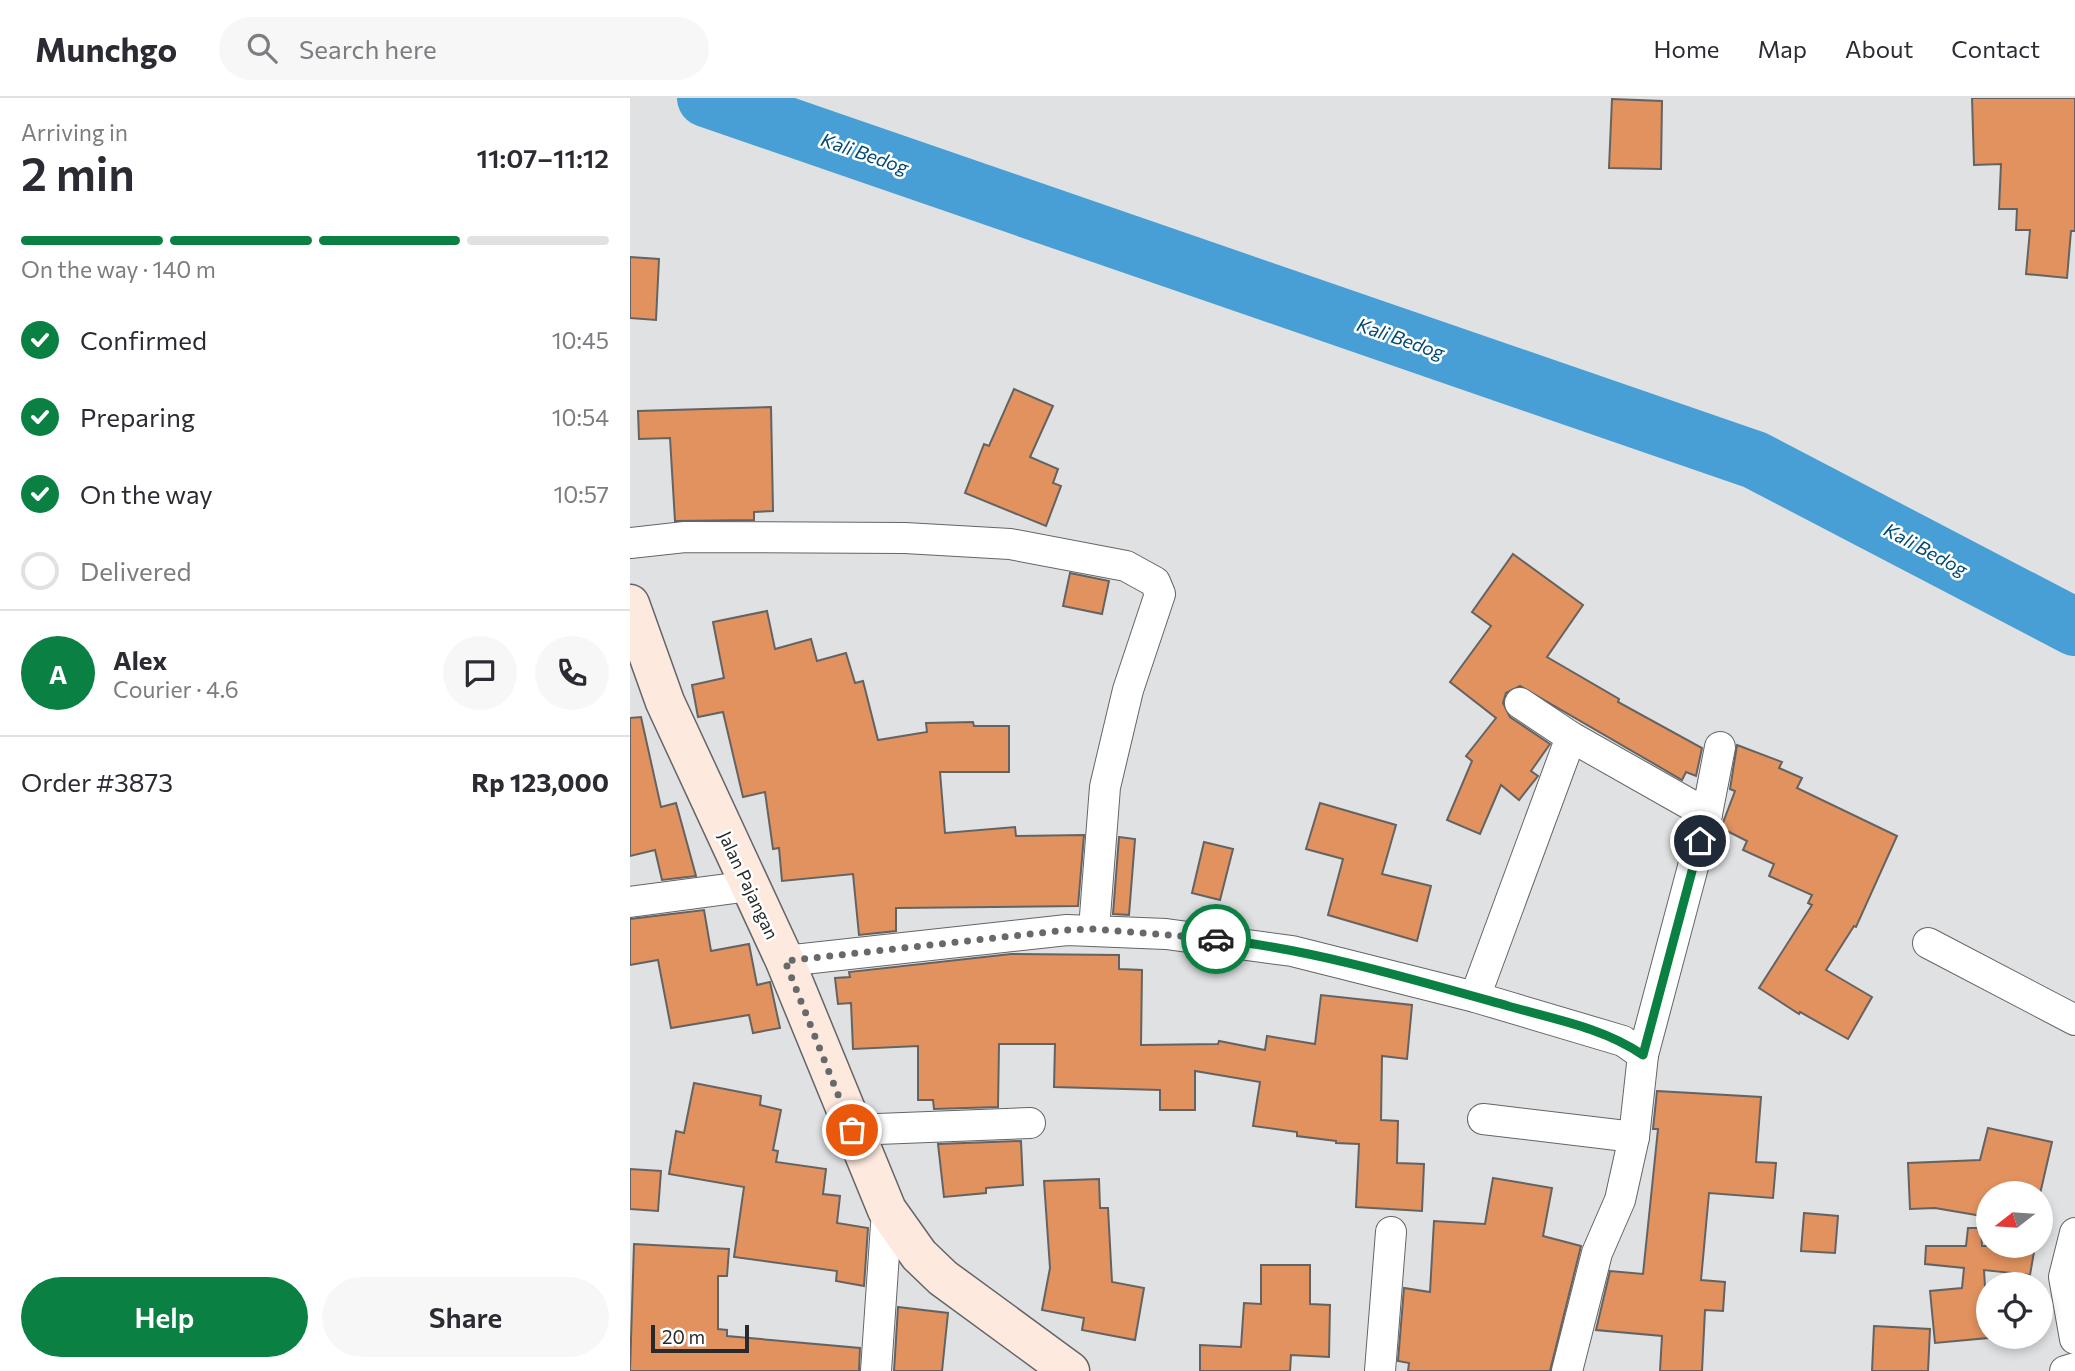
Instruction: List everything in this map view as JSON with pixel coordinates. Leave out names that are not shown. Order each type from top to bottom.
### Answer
[{"type":"main road","name":"Jalan Pajangan","points":[[630,604],[665,702],[785,961],[887,1210],[919,1255],[943,1278],[1070,1371]]},
{"type":"street","points":[[630,543],[685,537],[726,537],[905,538],[1010,544],[1126,566],[1155,582],[1160,594],[1128,691],[1105,787],[1094,929]]},
{"type":"street","points":[[1520,703],[1571,737],[1707,814]]},
{"type":"street","points":[[1475,997],[1571,737]]},
{"type":"street","points":[[1567,1371],[1597,1253],[1620,1200],[1633,1137],[1643,1055],[1707,814],[1720,747]]},
{"type":"street","points":[[630,902],[750,887]]},
{"type":"street","points":[[785,961],[1024,933],[1094,929],[1224,940],[1292,951],[1475,997],[1595,1031],[1623,1041],[1643,1055]]},
{"type":"street","points":[[1928,943],[2075,1020]]},
{"type":"street","points":[[1483,1119],[1633,1137]]},
{"type":"street","points":[[852,1130],[1030,1122]]},
{"type":"street","points":[[876,1371],[887,1210]]},
{"type":"street","points":[[1380,1371],[1391,1232]]},
{"type":"street","points":[[2075,1233],[2064,1277],[2075,1339]]},
{"type":"street","points":[[2065,1371],[2075,1368]]},
{"type":"building","points":[[1972,98],[2075,98],[2075,231],[2071,231],[2067,278],[2026,274],[2030,230],[2016,230],[2017,209],[1999,209],[2001,164],[1974,165]]},
{"type":"building","points":[[1612,99],[1662,101],[1661,169],[1609,168]]},
{"type":"building","points":[[630,257],[659,259],[656,320],[630,318]]},
{"type":"building","points":[[1014,389],[1053,406],[1030,457],[1058,469],[1053,483],[1061,486],[1046,526],[965,493],[984,444],[989,446]]},
{"type":"building","points":[[771,407],[773,511],[754,512],[754,520],[675,521],[670,438],[639,439],[638,411]]},
{"type":"building","points":[[1513,554],[1583,605],[1547,657],[1619,699],[1618,702],[1702,748],[1696,776],[1686,772],[1682,780],[1520,686],[1506,693],[1503,703],[1510,717],[1550,744],[1531,771],[1538,776],[1519,800],[1501,785],[1480,834],[1447,820],[1472,761],[1466,756],[1496,718],[1450,682],[1491,626],[1472,612]]},
{"type":"building","points":[[1070,573],[1109,581],[1102,614],[1063,606]]},
{"type":"building","points":[[767,611],[775,649],[811,639],[817,661],[846,653],[855,683],[863,681],[878,740],[927,732],[926,723],[973,722],[974,726],[1009,726],[1009,772],[940,772],[945,833],[1015,827],[1016,836],[1084,835],[1078,906],[896,908],[896,931],[859,935],[853,874],[782,881],[779,848],[773,849],[765,792],[743,797],[723,712],[698,717],[692,685],[724,678],[713,622]]},
{"type":"building","points":[[641,717],[661,807],[676,803],[696,876],[662,880],[655,850],[630,856],[630,718]]},
{"type":"building","points":[[1737,745],[1782,762],[1779,768],[1802,778],[1797,788],[1897,836],[1856,927],[1854,926],[1826,970],[1872,997],[1848,1039],[1800,1012],[1799,1014],[1759,988],[1812,905],[1808,903],[1812,895],[1769,876],[1774,864],[1743,850],[1747,841],[1721,828],[1735,791],[1730,789]]},
{"type":"building","points":[[1320,803],[1396,825],[1382,874],[1431,886],[1417,941],[1328,915],[1343,859],[1306,849]]},
{"type":"building","points":[[1119,837],[1135,839],[1129,915],[1113,914]]},
{"type":"building","points":[[1204,842],[1233,849],[1220,900],[1192,893]]},
{"type":"building","points":[[704,910],[711,951],[749,944],[757,985],[770,982],[780,1028],[753,1033],[749,1015],[671,1028],[658,960],[630,965],[630,919]]},
{"type":"building","points":[[1011,954],[1119,955],[1119,969],[1142,970],[1141,1045],[1218,1044],[1219,1041],[1265,1050],[1267,1036],[1315,1044],[1321,995],[1412,1005],[1407,1059],[1382,1056],[1381,1120],[1398,1121],[1397,1163],[1424,1164],[1422,1211],[1356,1207],[1359,1144],[1336,1143],[1297,1136],[1297,1132],[1253,1126],[1260,1082],[1195,1071],[1195,1110],[1160,1110],[1160,1090],[1054,1087],[1055,1044],[999,1044],[998,1107],[934,1109],[933,1100],[918,1100],[918,1046],[853,1049],[851,1003],[838,1004],[835,978],[850,977],[849,972]]},
{"type":"building","points":[[694,1083],[761,1096],[760,1105],[781,1110],[773,1150],[778,1151],[776,1162],[826,1169],[823,1194],[840,1196],[837,1223],[868,1228],[864,1286],[836,1281],[837,1271],[734,1257],[744,1187],[669,1174],[676,1131],[684,1133]]},
{"type":"building","points":[[1657,1091],[1761,1097],[1756,1162],[1776,1163],[1773,1198],[1709,1193],[1701,1280],[1725,1282],[1723,1311],[1705,1310],[1702,1371],[1660,1371],[1662,1336],[1596,1330],[1610,1271],[1643,1274],[1658,1129],[1653,1129]]},
{"type":"building","points":[[1988,1128],[2052,1142],[2043,1181],[1976,1181],[1976,1215],[1935,1208],[1910,1209],[1908,1163],[1980,1160]]},
{"type":"building","points":[[1021,1141],[1023,1185],[986,1188],[986,1193],[944,1197],[938,1144]]},
{"type":"building","points":[[630,1169],[661,1171],[658,1211],[630,1209]]},
{"type":"building","points":[[1493,1178],[1552,1188],[1543,1236],[1581,1246],[1550,1371],[1408,1371],[1409,1363],[1398,1361],[1404,1288],[1430,1292],[1434,1221],[1485,1224]]},
{"type":"building","points":[[1099,1179],[1100,1208],[1108,1208],[1112,1282],[1144,1288],[1135,1340],[1082,1330],[1084,1318],[1042,1310],[1050,1268],[1044,1181]]},
{"type":"building","points":[[1804,1213],[1838,1216],[1835,1253],[1801,1251]]},
{"type":"building","points":[[1968,1228],[1976,1228],[1976,1258],[2033,1258],[2031,1272],[1976,1272],[1976,1339],[1935,1343],[1930,1291],[1962,1288],[1964,1268],[1925,1264],[1926,1246],[1966,1246]]},
{"type":"building","points":[[634,1244],[729,1249],[727,1276],[718,1276],[718,1329],[727,1330],[727,1336],[860,1348],[859,1371],[630,1371]]},
{"type":"building","points":[[1261,1265],[1310,1265],[1310,1304],[1330,1305],[1329,1357],[1291,1355],[1290,1371],[1200,1371],[1200,1345],[1241,1347],[1244,1303],[1261,1304]]},
{"type":"building","points":[[898,1307],[948,1313],[942,1371],[894,1371]]},
{"type":"building","points":[[1874,1326],[1930,1329],[1928,1371],[1872,1371]]},
{"type":"waterway","name":"Kali Bedog","points":[[706,98],[1755,460],[2075,627]]},
{"type":"way so far","points":[[852,1130],[785,961],[1067,930],[1094,929],[1216,939]]},
{"type":"route","points":[[1216,939],[1292,951],[1475,997],[1595,1031],[1623,1041],[1643,1055],[1700,841]]}]
